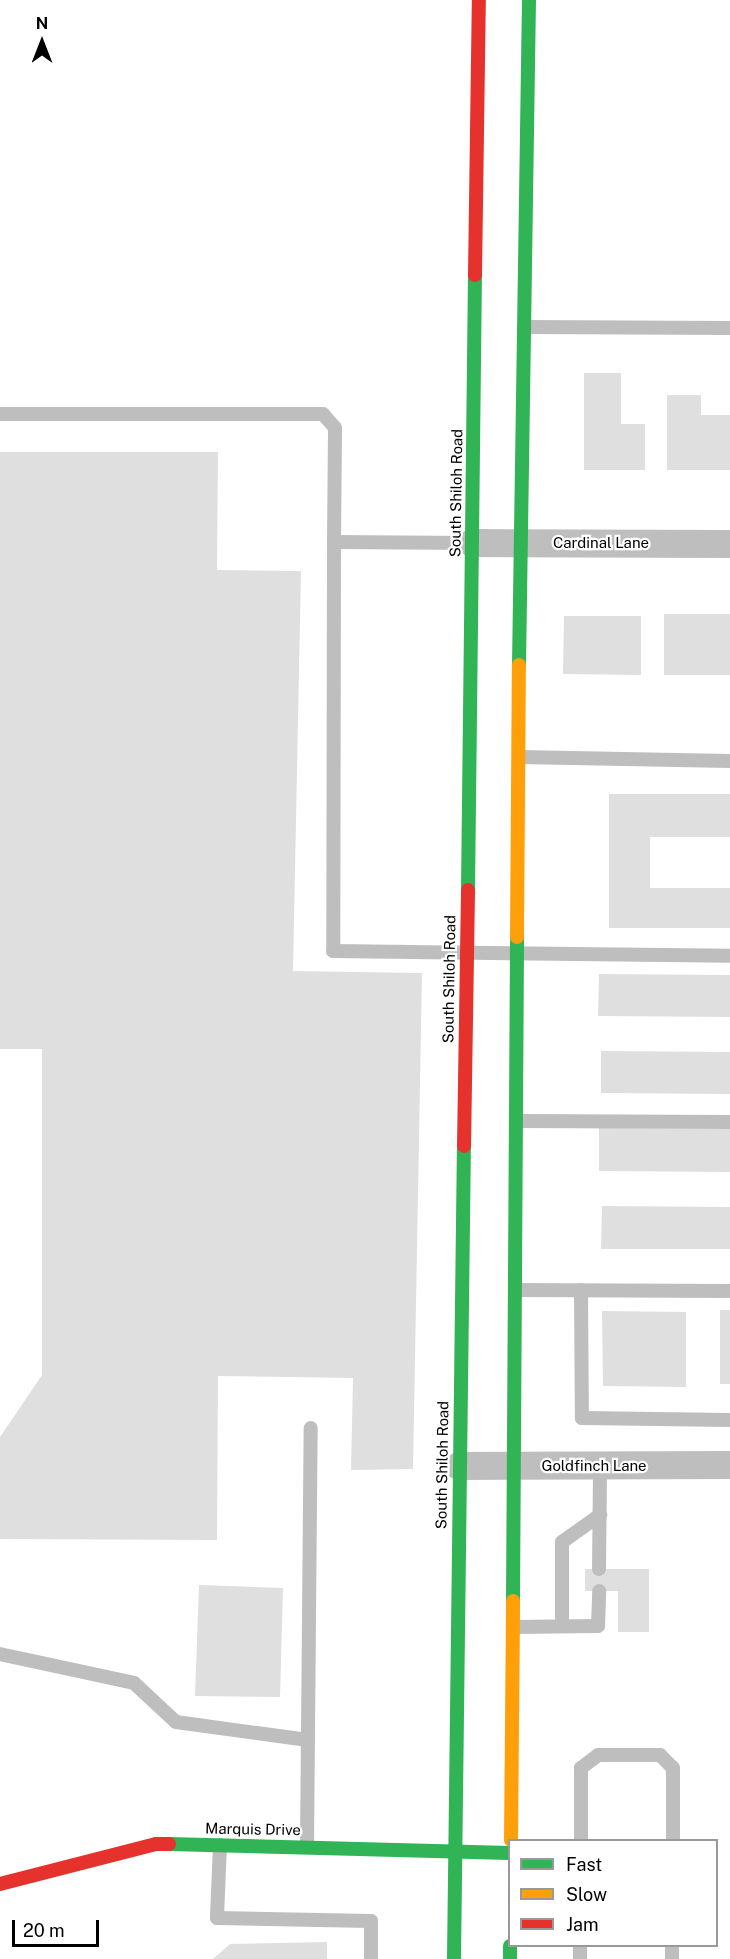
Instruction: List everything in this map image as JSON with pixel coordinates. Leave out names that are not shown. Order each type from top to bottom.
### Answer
[{"type":"main road","name":"South Shiloh Road","points":[[454,1959],[480,0]]},
{"type":"main road","points":[[511,1839],[518,1121],[520,543],[529,0]]},
{"type":"main road","name":"Marquis Drive","points":[[0,1884],[156,1844],[508,1853]]},
{"type":"street","name":"Cardinal Lane","points":[[472,543],[730,544]]},
{"type":"street","name":"Goldfinch Lane","points":[[459,1467],[730,1465]]},
{"type":"lane","points":[[524,327],[730,328]]},
{"type":"lane","points":[[0,414],[323,414],[335,428],[333,951],[730,956]]},
{"type":"lane","points":[[334,542],[472,543]]},
{"type":"lane","points":[[519,757],[730,761]]},
{"type":"lane","points":[[518,1121],[730,1122]]},
{"type":"lane","points":[[516,1290],[730,1291]]},
{"type":"lane","points":[[581,1290],[582,1418],[730,1419]]},
{"type":"lane","points":[[307,1847],[311,1428]]},
{"type":"lane","points":[[599,1569],[600,1467]]},
{"type":"lane","points":[[562,1626],[562,1542],[600,1515]]},
{"type":"lane","points":[[513,1627],[598,1626],[599,1590]]},
{"type":"lane","points":[[0,1654],[134,1683],[176,1722],[308,1740]]},
{"type":"lane","points":[[581,1839],[581,1768],[598,1755],[660,1755],[673,1768],[673,1839]]},
{"type":"lane","points":[[220,1845],[217,1918],[371,1921],[371,1959]]},
{"type":"building","points":[[584,373],[621,373],[621,424],[645,424],[645,470],[584,470]]},
{"type":"building","points":[[667,395],[701,395],[701,415],[730,415],[730,470],[667,470]]},
{"type":"building","points":[[0,452],[218,452],[217,570],[301,571],[293,971],[422,973],[413,1469],[351,1470],[353,1378],[218,1376],[217,1540],[0,1539],[0,1437],[42,1375],[42,1049],[0,1049]]},
{"type":"building","points":[[664,614],[730,614],[730,675],[664,675]]},
{"type":"building","points":[[564,616],[641,616],[641,675],[563,674]]},
{"type":"building","points":[[609,794],[730,794],[730,837],[650,837],[650,888],[730,888],[730,928],[609,928]]},
{"type":"building","points":[[599,974],[730,975],[730,1017],[598,1016]]},
{"type":"building","points":[[601,1051],[730,1052],[730,1094],[601,1093]]},
{"type":"building","points":[[599,1128],[730,1129],[730,1172],[599,1171]]},
{"type":"building","points":[[602,1206],[730,1207],[730,1249],[601,1249]]},
{"type":"building","points":[[720,1310],[730,1310],[730,1384],[720,1384]]},
{"type":"building","points":[[602,1311],[686,1312],[686,1387],[603,1386]]},
{"type":"building","points":[[585,1569],[649,1569],[649,1632],[618,1632],[618,1591],[585,1591]]},
{"type":"building","points":[[199,1585],[283,1588],[280,1697],[195,1696]]},
{"type":"building","points":[[327,1942],[327,1959],[213,1959],[230,1944]]},
{"type":"traffic: fast","points":[[519,665],[529,0]]},
{"type":"traffic: fast","points":[[468,890],[475,275]]},
{"type":"traffic: fast","points":[[513,1601],[517,937]]},
{"type":"traffic: fast","points":[[454,1959],[464,1146]]},
{"type":"traffic: fast","points":[[169,1844],[508,1853]]},
{"type":"traffic: fast","points":[[510,1947],[510,1959]]},
{"type":"traffic: slow","points":[[517,937],[519,665]]},
{"type":"traffic: slow","points":[[511,1839],[513,1601]]},
{"type":"traffic: jam","points":[[475,275],[479,0]]},
{"type":"traffic: jam","points":[[464,1146],[468,890]]},
{"type":"traffic: jam","points":[[0,1884],[156,1844],[169,1844]]}]
